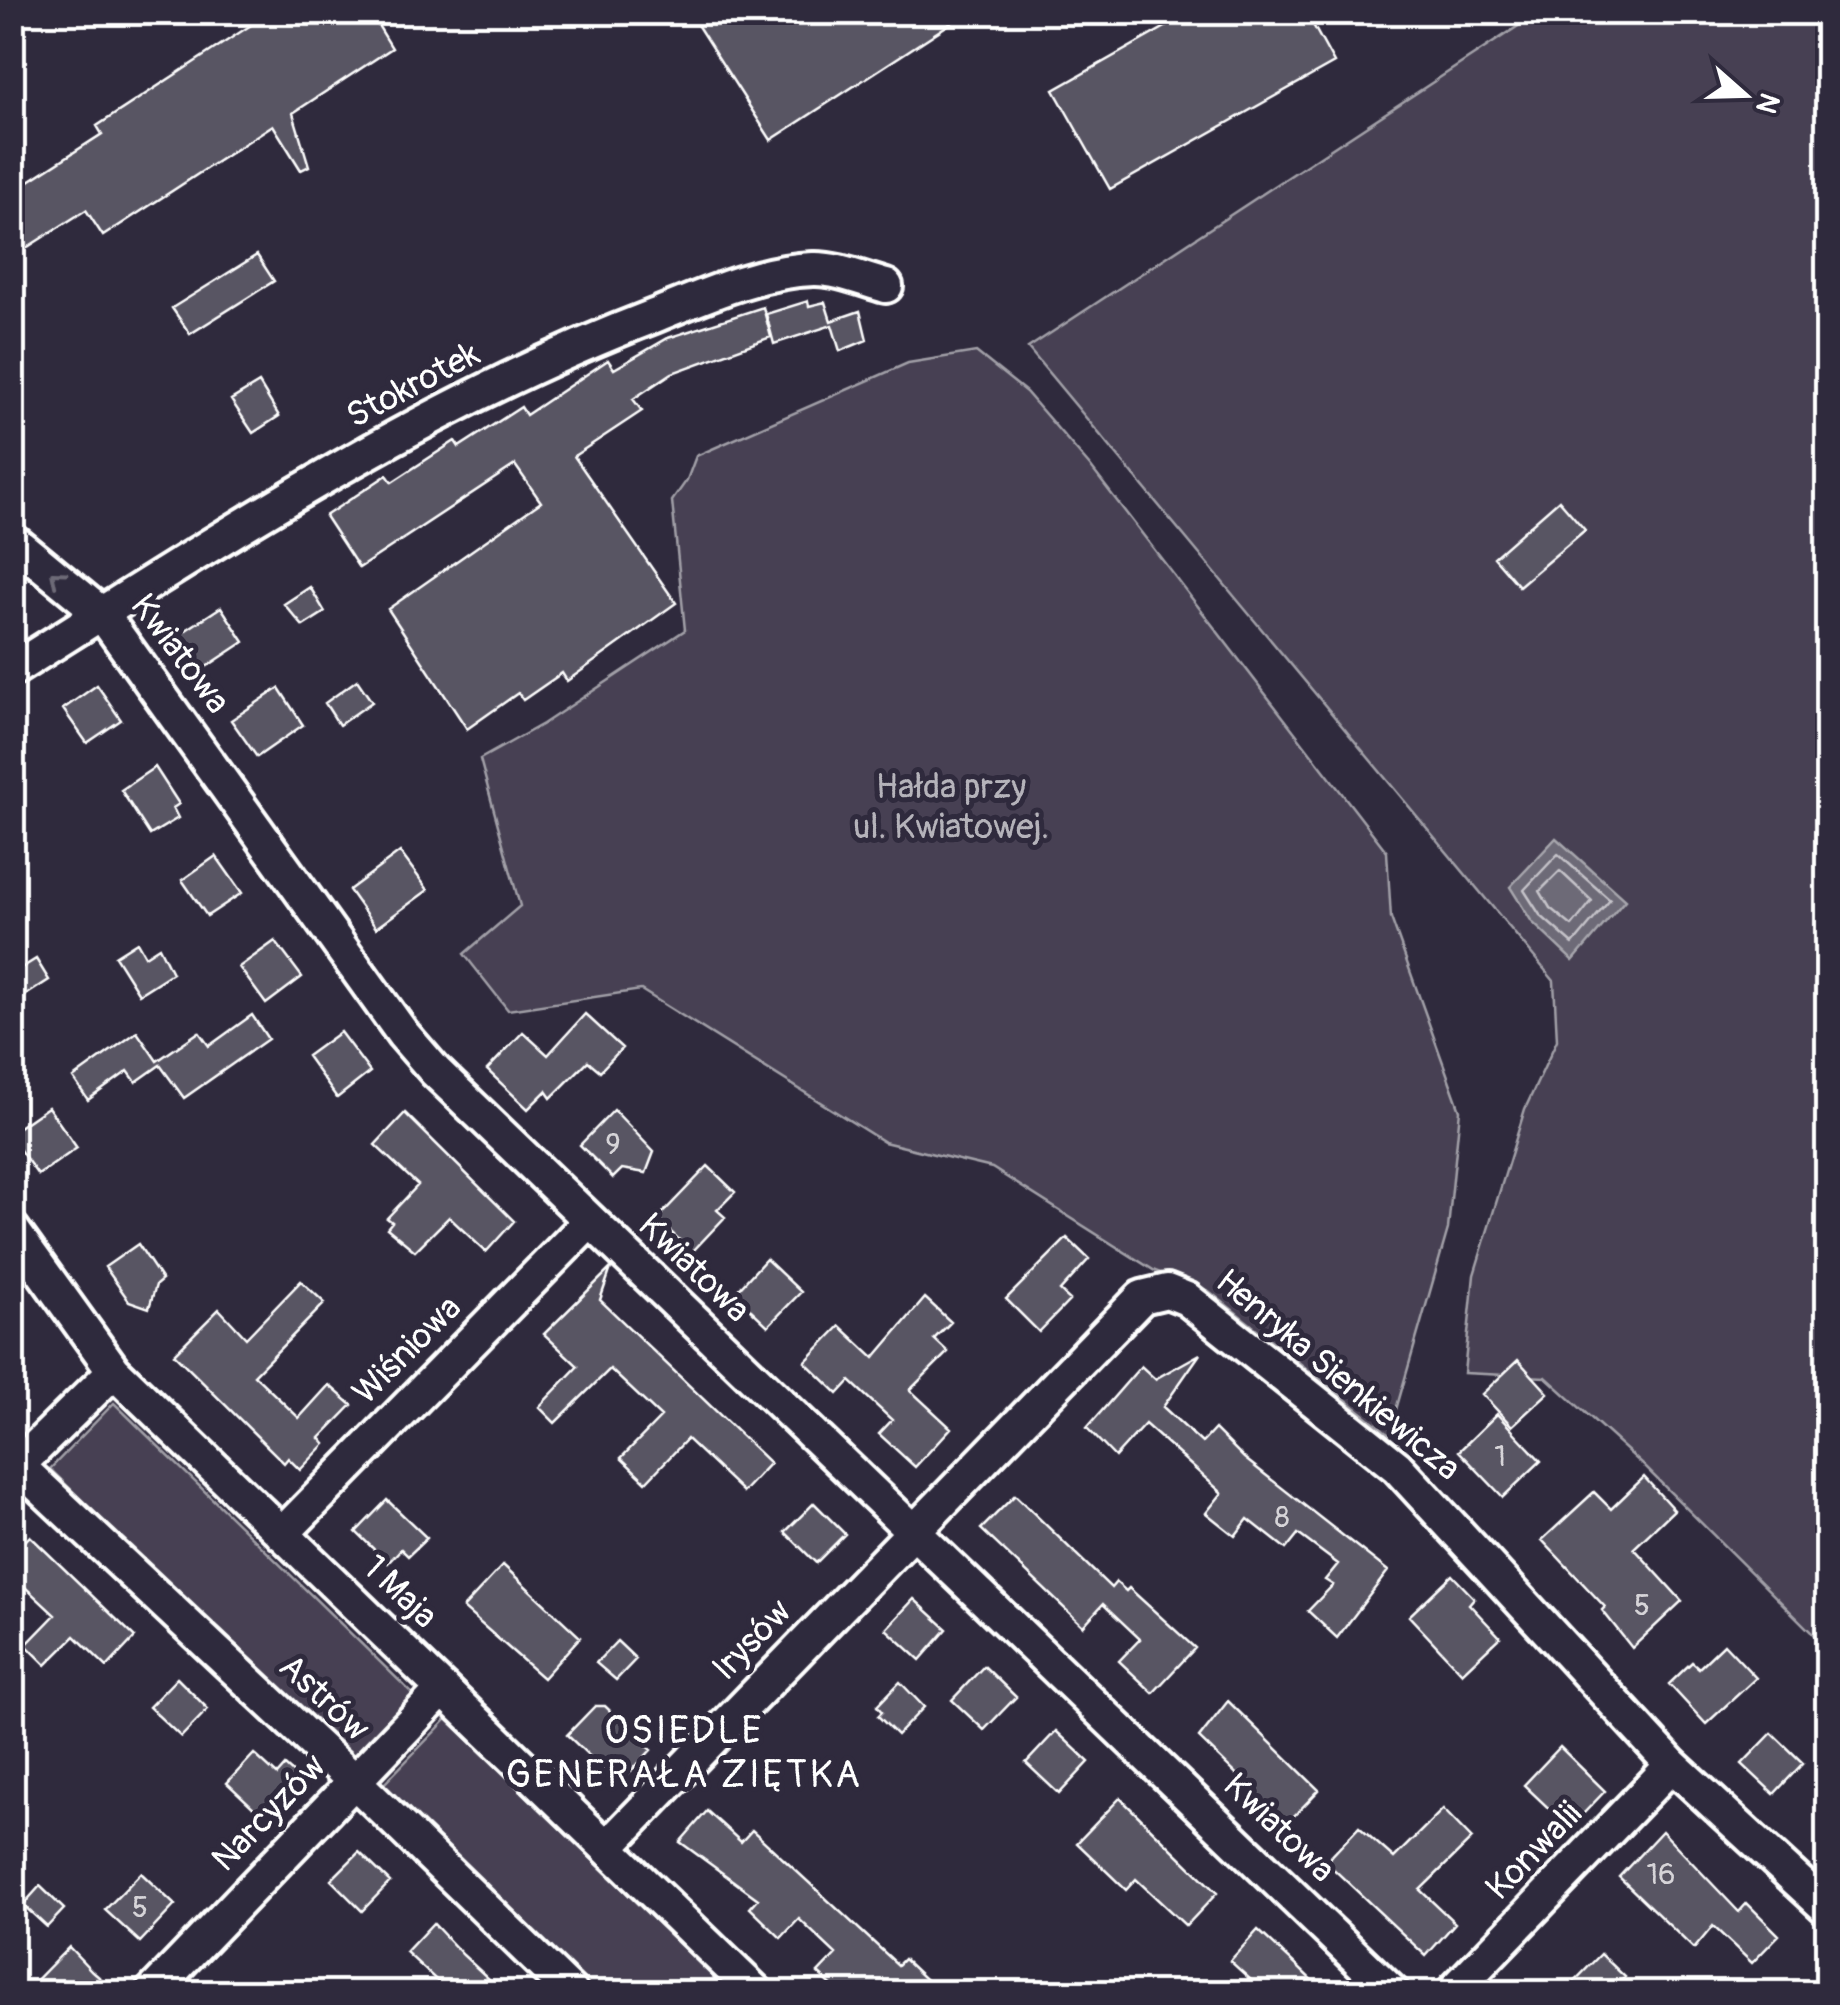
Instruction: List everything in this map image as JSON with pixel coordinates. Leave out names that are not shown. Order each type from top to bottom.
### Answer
[{"type":"street","name":"Stokrotek","points":[[12,670],[290,497],[460,403],[581,344],[776,273],[817,268],[886,286]]},
{"type":"street","name":"Kwiatowa","points":[[12,540],[102,614],[403,1034],[472,1110],[1392,1992]]},
{"type":"street","name":"Wiśniowa","points":[[282,1534],[588,1223]]},
{"type":"street","name":"1 Maja","points":[[12,1228],[114,1371],[756,1992]]},
{"type":"street","name":"Henryka Sienkiewicza","points":[[912,1533],[1142,1297],[1167,1291],[1186,1300],[1397,1467],[1672,1765],[1828,1909]]},
{"type":"street","points":[[15,1468],[114,1371]]},
{"type":"street","name":"Astrów","points":[[15,1468],[354,1781],[571,1992]]},
{"type":"street","name":"Irysów","points":[[608,1846],[912,1533]]},
{"type":"street","name":"Narcyzów","points":[[152,1992],[443,1688]]},
{"type":"street","name":"Konwalii","points":[[1454,1992],[1672,1765]]},
{"type":"green space","points":[[1538,13],[1827,13],[1827,1648],[1643,1465],[1546,1377],[1464,1373],[1474,1275],[1525,1109],[1557,1040],[1554,981],[1028,348]]},
{"type":"green space","name":"Hałda przy ul. Kwiatowej.","points":[[976,352],[1026,392],[1090,466],[1387,852],[1391,918],[1460,1110],[1448,1229],[1389,1434],[1209,1291],[1155,1271],[992,1168],[884,1142],[641,990],[508,1010],[464,954],[520,906],[480,759],[543,724],[685,630],[672,501],[687,480],[696,456],[908,363]]},
{"type":"green space","points":[[114,1403],[415,1696],[351,1762],[50,1469]]},
{"type":"green space","points":[[447,1719],[729,1992],[593,1992],[381,1787]]},
{"type":"water","points":[[1556,838],[1625,900],[1573,961],[1532,922],[1510,887]]},
{"type":"building","points":[[271,12],[370,12],[392,48],[293,113],[309,166],[301,170],[273,125],[103,236],[86,210],[12,257],[12,192],[102,134],[97,126]]},
{"type":"building","points":[[689,12],[968,12],[771,140]]},
{"type":"building","points":[[1192,12],[1306,12],[1334,63],[1110,189],[1054,90]]},
{"type":"building","points":[[257,255],[274,281],[190,334],[172,308]]},
{"type":"building","points":[[808,301],[809,306],[825,302],[831,321],[860,311],[867,340],[840,351],[832,325],[774,344],[766,314]]},
{"type":"building","points":[[763,307],[771,337],[672,373],[633,399],[642,411],[574,456],[676,603],[567,681],[562,673],[523,700],[518,693],[467,729],[388,609],[541,502],[515,465],[359,568],[325,516],[387,475],[392,482],[455,441],[459,447],[521,407],[526,415],[608,360],[614,369],[668,338]]},
{"type":"building","points":[[259,383],[279,416],[253,433],[231,400]]},
{"type":"building","points":[[1559,500],[1585,530],[1519,586],[1494,557]]},
{"type":"building","points":[[310,587],[325,612],[303,626],[284,604]]},
{"type":"building","points":[[221,607],[244,642],[197,673],[174,638]]},
{"type":"building","points":[[357,680],[372,702],[339,725],[325,703]]},
{"type":"building","points":[[97,685],[121,720],[87,743],[63,709]]},
{"type":"building","points":[[279,688],[303,725],[257,757],[231,720]]},
{"type":"building","points":[[155,767],[179,804],[173,808],[178,818],[150,835],[121,790]]},
{"type":"building","points":[[400,852],[428,890],[376,928],[349,890]]},
{"type":"building","points":[[216,856],[242,893],[207,916],[182,880]]},
{"type":"building","points":[[275,941],[302,977],[266,1004],[239,967]]},
{"type":"building","points":[[137,942],[145,956],[159,947],[172,973],[139,994],[115,956]]},
{"type":"building","points":[[36,959],[49,980],[12,1004],[12,974]]},
{"type":"building","points":[[585,1014],[622,1048],[600,1071],[588,1061],[551,1098],[546,1091],[528,1109],[487,1070],[523,1032],[548,1055]]},
{"type":"building","points":[[252,1015],[268,1039],[184,1098],[160,1065],[136,1082],[128,1071],[88,1100],[73,1078],[137,1032],[157,1061],[199,1032],[209,1046]]},
{"type":"building","points":[[340,1032],[370,1072],[337,1098],[307,1056]]},
{"type":"building","points":[[48,1107],[77,1148],[38,1175],[12,1139],[12,1132]]},
{"type":"building","points":[[614,1110],[654,1152],[646,1173],[622,1169],[613,1178],[580,1145]]},
{"type":"building","points":[[405,1113],[514,1221],[486,1252],[449,1217],[415,1251],[387,1228],[392,1222],[387,1218],[418,1185],[375,1145]]},
{"type":"building","points":[[708,1166],[735,1192],[717,1210],[725,1217],[692,1252],[657,1219]]},
{"type":"building","points":[[1067,1238],[1089,1259],[1060,1291],[1070,1300],[1039,1332],[1006,1299]]},
{"type":"building","points":[[138,1244],[162,1280],[156,1285],[149,1308],[129,1301],[105,1267]]},
{"type":"building","points":[[766,1259],[801,1292],[768,1326],[734,1294]]},
{"type":"building","points":[[611,1268],[600,1300],[770,1463],[743,1492],[687,1439],[646,1482],[621,1458],[661,1417],[610,1369],[555,1423],[539,1407],[578,1366],[544,1334]]},
{"type":"building","points":[[301,1281],[325,1303],[254,1375],[299,1418],[329,1385],[352,1405],[320,1438],[325,1444],[300,1470],[288,1458],[284,1463],[174,1354],[219,1309],[246,1338]]},
{"type":"building","points":[[925,1298],[951,1322],[934,1339],[948,1352],[910,1390],[951,1428],[915,1467],[879,1434],[892,1420],[850,1381],[838,1394],[805,1362],[840,1326],[874,1358]]},
{"type":"building","points":[[1200,1354],[1163,1407],[1202,1443],[1215,1429],[1244,1458],[1388,1571],[1337,1638],[1308,1611],[1333,1585],[1325,1580],[1338,1564],[1298,1534],[1286,1549],[1248,1519],[1235,1536],[1206,1513],[1222,1493],[1145,1424],[1115,1457],[1087,1428],[1141,1366],[1155,1379]]},
{"type":"building","points":[[1518,1360],[1548,1393],[1512,1426],[1482,1394]]},
{"type":"building","points":[[1497,1414],[1541,1461],[1503,1497],[1459,1451]]},
{"type":"building","points":[[1644,1477],[1674,1510],[1634,1548],[1682,1601],[1632,1648],[1602,1610],[1605,1607],[1542,1540],[1594,1492],[1611,1509]]},
{"type":"building","points":[[1015,1495],[1111,1588],[1116,1582],[1126,1591],[1129,1588],[1195,1648],[1153,1693],[1119,1661],[1140,1639],[1103,1604],[1083,1626],[981,1529]]},
{"type":"building","points":[[387,1500],[427,1538],[408,1556],[401,1549],[388,1563],[356,1532]]},
{"type":"building","points":[[814,1503],[845,1534],[816,1563],[785,1532]]},
{"type":"building","points":[[30,1536],[135,1637],[107,1667],[75,1636],[46,1665],[26,1645],[55,1615],[12,1575],[12,1555]]},
{"type":"building","points":[[503,1565],[580,1637],[543,1678],[463,1608]]},
{"type":"building","points":[[1452,1575],[1474,1598],[1469,1604],[1500,1637],[1462,1673],[1409,1616]]},
{"type":"building","points":[[914,1599],[947,1629],[920,1660],[886,1629]]},
{"type":"building","points":[[617,1641],[636,1659],[616,1680],[596,1663]]},
{"type":"building","points":[[1724,1644],[1756,1678],[1706,1724],[1669,1684],[1692,1662],[1699,1668]]},
{"type":"building","points":[[984,1666],[1016,1697],[984,1730],[952,1700]]},
{"type":"building","points":[[177,1678],[208,1709],[181,1737],[149,1707]]},
{"type":"building","points":[[900,1682],[924,1707],[897,1735],[878,1716],[882,1712],[877,1706]]},
{"type":"building","points":[[1228,1701],[1319,1790],[1287,1823],[1199,1738]]},
{"type":"building","points":[[595,1706],[605,1706],[651,1750],[619,1784],[567,1735]]},
{"type":"building","points":[[1056,1731],[1089,1762],[1059,1794],[1026,1763]]},
{"type":"building","points":[[1772,1733],[1803,1763],[1774,1794],[1742,1764]]},
{"type":"building","points":[[1560,1747],[1605,1791],[1582,1815],[1573,1806],[1561,1820],[1524,1785]]},
{"type":"building","points":[[254,1754],[277,1775],[285,1766],[304,1783],[286,1802],[277,1794],[259,1813],[227,1783]]},
{"type":"building","points":[[1120,1798],[1217,1893],[1186,1926],[1136,1879],[1126,1890],[1077,1843]]},
{"type":"building","points":[[1443,1809],[1472,1839],[1420,1890],[1455,1923],[1426,1956],[1326,1862],[1359,1827],[1394,1858]]},
{"type":"building","points":[[707,1811],[741,1842],[752,1830],[898,1965],[904,1959],[939,1992],[839,1992],[818,1973],[836,1954],[799,1919],[781,1938],[750,1908],[758,1899],[680,1842]]},
{"type":"building","points":[[1662,1831],[1739,1912],[1747,1903],[1779,1935],[1752,1963],[1713,1926],[1694,1949],[1619,1877]]},
{"type":"building","points":[[359,1852],[390,1882],[362,1911],[331,1880]]},
{"type":"building","points":[[141,1873],[175,1905],[140,1942],[105,1910]]},
{"type":"building","points":[[40,1886],[64,1909],[47,1927],[23,1905]]},
{"type":"building","points":[[433,1923],[503,1992],[449,1992],[406,1952]]},
{"type":"building","points":[[1258,1930],[1324,1992],[1264,1992],[1230,1961]]},
{"type":"building","points":[[69,1947],[92,1971],[116,1992],[25,1992]]},
{"type":"building","points":[[1601,1954],[1625,1977],[1610,1992],[1564,1992]]},
{"type":"district","name":"OSIEDLE GENERAŁA ZIĘTKA","points":[[684,1753]]}]
